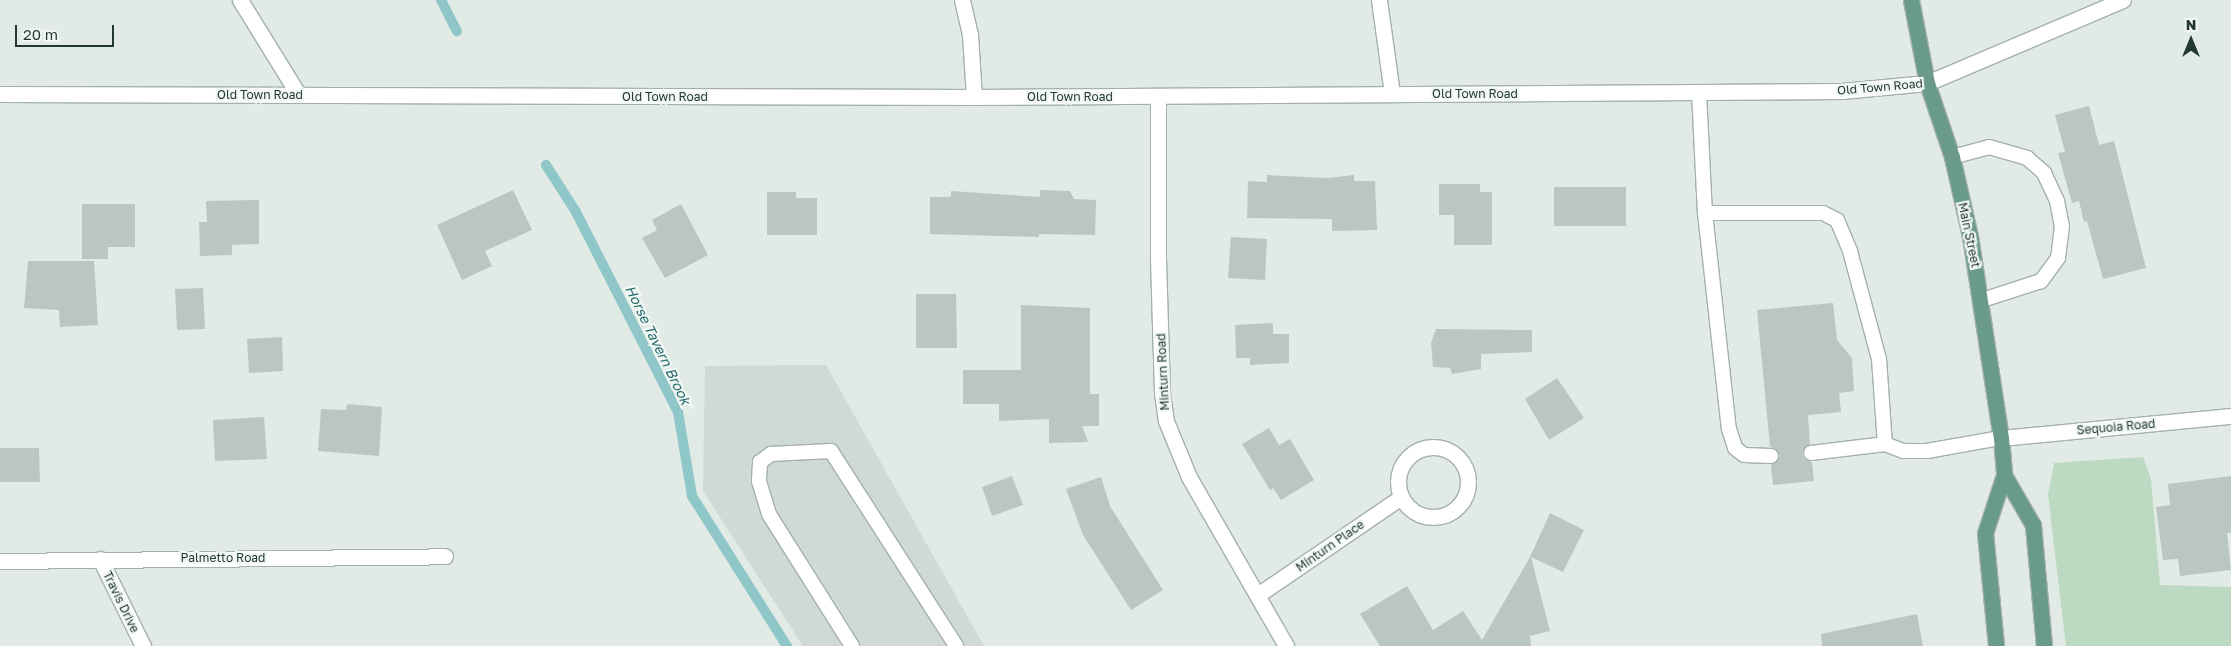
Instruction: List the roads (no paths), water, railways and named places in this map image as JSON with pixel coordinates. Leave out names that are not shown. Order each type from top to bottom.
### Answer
[{"type":"main road","points":[[240,0],[298,94]]},
{"type":"main road","points":[[962,0],[970,34],[974,97]]},
{"type":"main road","points":[[1379,0],[1392,94]]},
{"type":"main road","name":"Main Street","points":[[1911,0],[1927,84],[1952,157],[1982,300],[2001,438],[2004,475],[1985,533],[1996,646]]},
{"type":"main road","name":"Old Town Road","points":[[0,94],[1158,97],[1842,91],[1927,84],[2123,0]]},
{"type":"main road","name":"Minturn Road","points":[[1158,97],[1158,258],[1162,393],[1166,421],[1189,477],[1259,594],[1286,646]]},
{"type":"main road","name":"Sequoia Road","points":[[2001,438],[2231,416]]},
{"type":"main road","points":[[1435,446],[1452,452],[1465,466],[1468,489],[1464,501],[1444,516],[1419,515],[1401,497],[1398,473],[1412,454],[1435,446]]},
{"type":"main road","name":"Main Street","points":[[2004,475],[2033,525],[2044,646]]},
{"type":"main road","name":"Minturn Place","points":[[1259,594],[1401,497]]},
{"type":"main road","name":"Palmetto Road","points":[[0,561],[445,556]]},
{"type":"main road","name":"Travis Drive","points":[[100,559],[143,646]]},
{"type":"lane","points":[[1699,92],[1705,213],[1729,429],[1735,448],[1744,455],[1770,456]]},
{"type":"lane","points":[[1952,157],[1989,147],[2027,158],[2044,173],[2058,201],[2062,226],[2058,258],[2041,282],[1982,300]]},
{"type":"lane","points":[[1705,213],[1823,213],[1837,220],[1850,251],[1879,359],[1885,444]]},
{"type":"lane","points":[[1811,452],[1885,444],[1903,451],[1927,451],[2001,438]]},
{"type":"lane","points":[[852,646],[768,514],[759,481],[760,462],[771,454],[831,451],[956,646]]},
{"type":"waterway","name":"Horse Tavern Brook","points":[[441,0],[457,31]]},
{"type":"waterway","name":"Horse Tavern Brook","points":[[546,165],[576,212],[678,412],[692,496],[787,646]]}]
